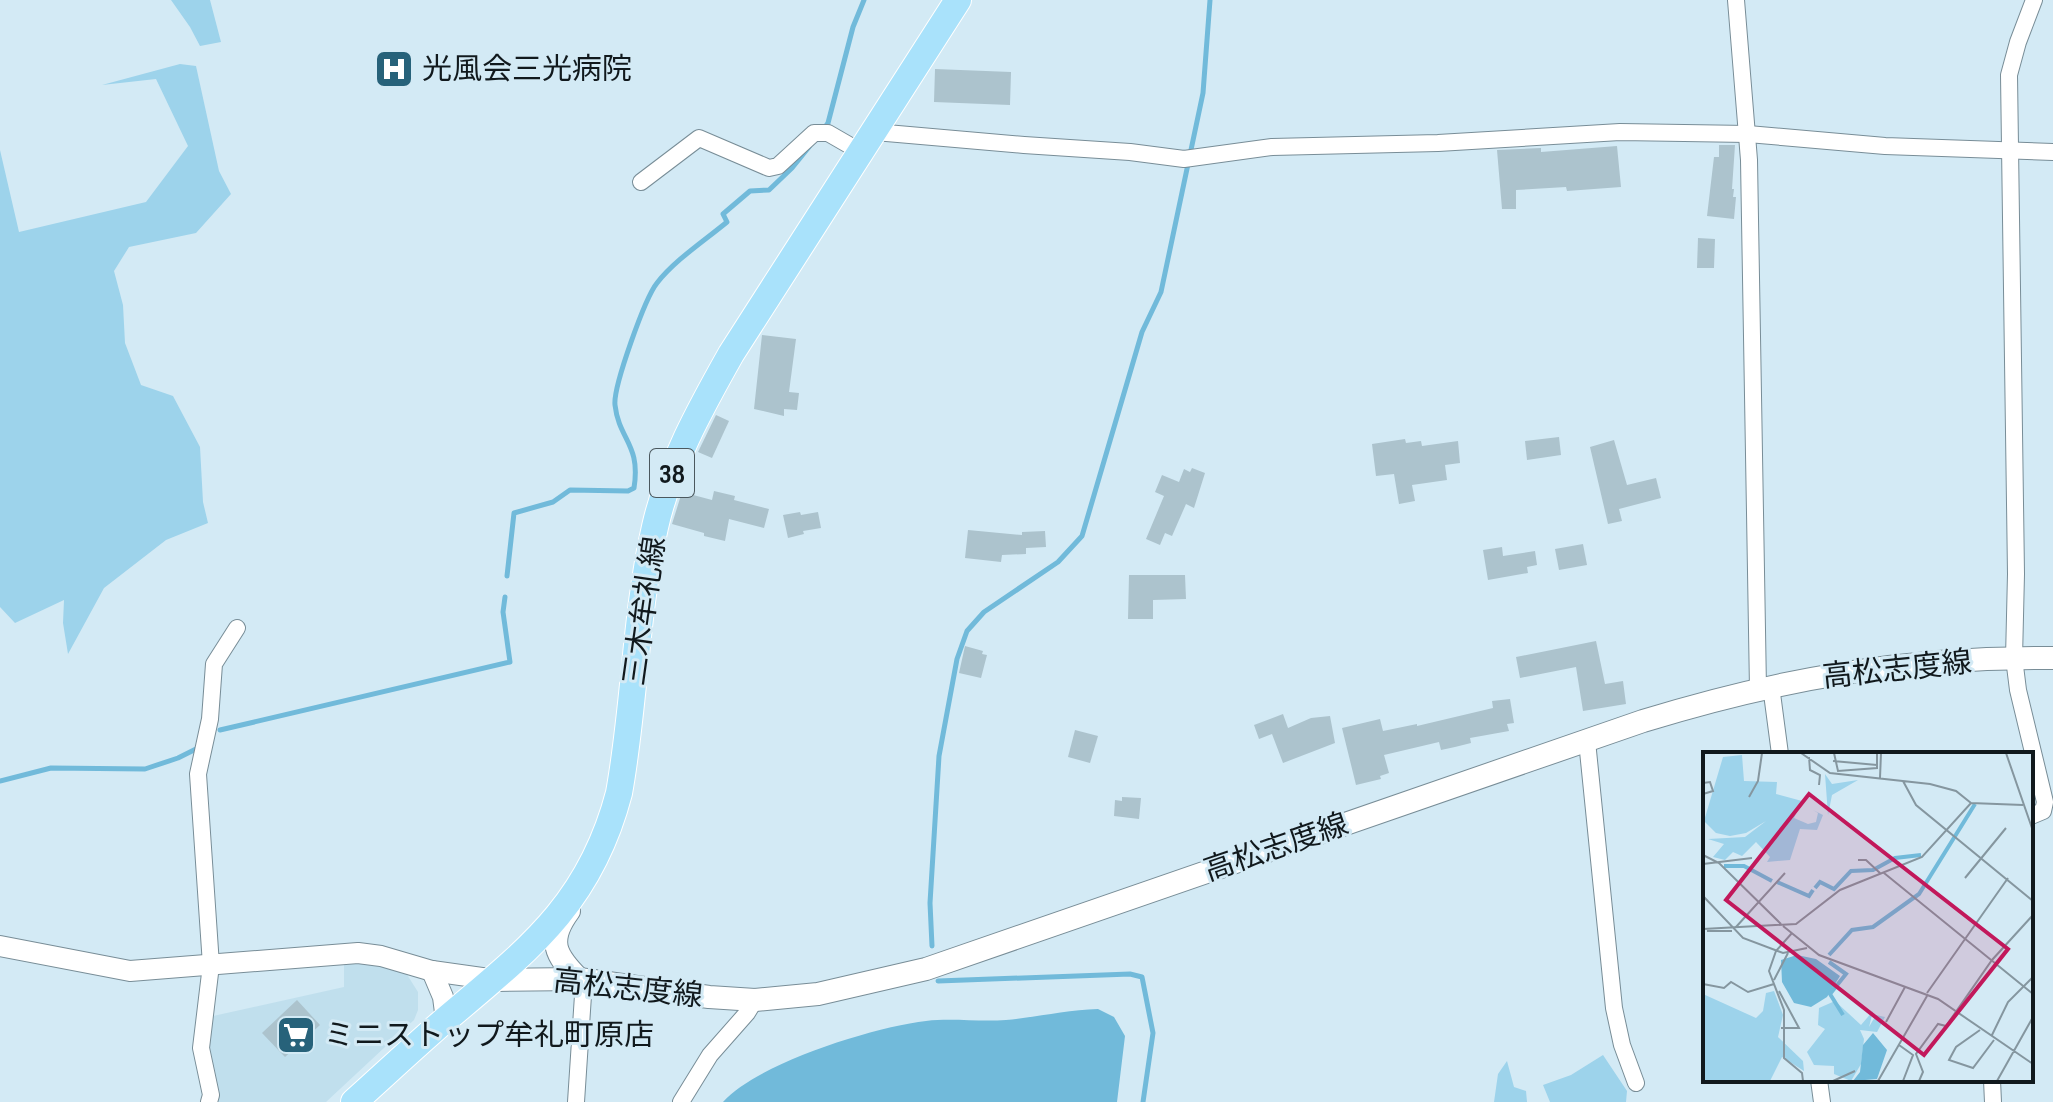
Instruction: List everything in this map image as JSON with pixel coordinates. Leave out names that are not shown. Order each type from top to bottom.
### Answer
[{"type":"main road","name":"三木牟礼線","points":[[354,1102],[496,980],[553,922],[570,902],[586,875],[611,823],[619,793],[655,529],[676,462],[699,410],[731,354],[958,0]]},
{"type":"main road","name":"高松志度線","points":[[496,980],[582,980],[755,1000],[818,994],[926,969],[1698,704],[1764,688],[1901,664],[2053,658]]},
{"type":"main road","points":[[582,980],[565,965],[555,942],[558,926],[581,894],[586,875]]},
{"type":"street","points":[[1736,0],[1748,134],[1764,688],[1780,752]]},
{"type":"street","points":[[2033,752],[2018,690],[2014,658],[2016,574],[2008,149],[2009,75],[2034,0]]},
{"type":"street","points":[[641,182],[699,138],[769,168],[778,166],[814,133],[868,142],[1024,145],[1190,159],[1272,147],[1438,143],[1620,132],[1748,134],[1885,146],[2053,152]]},
{"type":"street","points":[[209,1102],[211,1095],[201,1036],[211,965],[198,774],[210,719],[214,664],[237,628]]},
{"type":"street","points":[[1587,741],[1614,1008],[1622,1045],[1636,1083]]},
{"type":"street","points":[[2033,752],[2045,802],[2043,811],[2033,815]]},
{"type":"street","points":[[0,946],[130,971],[358,953],[381,956],[432,971],[496,980]]},
{"type":"street","points":[[432,971],[443,997],[446,1020]]},
{"type":"street","points":[[576,1102],[582,980]]},
{"type":"street","points":[[681,1102],[710,1055],[738,1025],[755,1000]]},
{"type":"street","points":[[1819,1082],[1822,1102]]},
{"type":"street","points":[[1992,1082],[1993,1102]]},
{"type":"shaded area","points":[[171,0],[210,0],[221,42],[200,46]]},
{"type":"shaded area","points":[[180,64],[196,66],[219,171],[231,194],[196,233],[129,247],[114,271],[123,305],[125,343],[141,385],[173,396],[200,447],[203,502],[208,523],[166,540],[104,588],[68,654],[63,623],[64,600],[15,623],[0,607],[0,150],[19,232],[146,202],[188,146],[156,79],[102,85]]},
{"type":"shaded area","points":[[344,961],[381,965],[406,973],[418,992],[418,1010],[414,1020],[326,1102],[216,1102],[204,1018],[344,987]]},
{"type":"shaded area","points":[[1098,1009],[1114,1017],[1125,1036],[1117,1102],[723,1102],[762,1074],[789,1061],[877,1031],[926,1021],[1006,1020]]},
{"type":"shaded area","points":[[1603,1055],[1627,1091],[1626,1102],[1550,1102],[1543,1085],[1571,1075]]},
{"type":"shaded area","points":[[1507,1061],[1514,1087],[1526,1091],[1527,1102],[1494,1102],[1498,1074]]},
{"type":"building","points":[[935,69],[1011,72],[1010,105],[934,102]]},
{"type":"building","points":[[1719,145],[1735,145],[1732,189],[1733,197],[1736,197],[1734,219],[1707,216],[1714,157],[1719,157]]},
{"type":"building","points":[[1617,146],[1621,187],[1567,191],[1566,187],[1516,190],[1516,209],[1502,209],[1497,150],[1541,148],[1541,152]]},
{"type":"building","points":[[1698,238],[1715,239],[1714,268],[1697,268]]},
{"type":"building","points":[[762,335],[796,339],[789,392],[799,393],[797,410],[784,409],[784,416],[754,409]]},
{"type":"building","points":[[716,415],[729,421],[712,458],[698,452]]},
{"type":"building","points":[[1559,437],[1561,455],[1527,460],[1525,441]]},
{"type":"building","points":[[1405,439],[1406,443],[1421,441],[1422,446],[1458,441],[1460,463],[1445,465],[1447,480],[1412,485],[1415,501],[1399,504],[1394,474],[1376,476],[1372,444]]},
{"type":"building","points":[[1614,440],[1627,485],[1656,478],[1661,498],[1619,509],[1622,521],[1608,524],[1590,447]]},
{"type":"building","points":[[1192,468],[1205,473],[1194,508],[1186,504],[1172,536],[1165,533],[1160,545],[1146,539],[1164,496],[1155,492],[1162,475],[1179,482],[1184,469],[1190,472]]},
{"type":"building","points":[[714,491],[769,509],[764,528],[729,519],[725,541],[672,524],[682,492],[712,500]]},
{"type":"building","points":[[800,512],[801,515],[818,512],[821,528],[788,538],[783,515]]},
{"type":"building","points":[[968,530],[1022,535],[1022,532],[1045,531],[1046,547],[1026,548],[1026,554],[1002,555],[1001,562],[965,558]]},
{"type":"building","points":[[1583,544],[1587,565],[1559,570],[1555,549]]},
{"type":"building","points":[[1502,547],[1503,556],[1535,551],[1537,565],[1527,567],[1528,573],[1488,580],[1483,550]]},
{"type":"building","points":[[1129,575],[1185,575],[1186,599],[1153,600],[1153,619],[1128,619]]},
{"type":"building","points":[[1596,641],[1605,684],[1623,681],[1626,704],[1583,711],[1576,667],[1520,678],[1516,657]]},
{"type":"building","points":[[965,646],[987,655],[981,678],[959,673]]},
{"type":"building","points":[[1510,699],[1514,723],[1507,724],[1509,731],[1470,738],[1471,743],[1441,750],[1439,742],[1384,755],[1389,773],[1380,776],[1381,779],[1356,785],[1342,728],[1380,719],[1383,731],[1417,726],[1493,708],[1492,701]]},
{"type":"building","points":[[1283,714],[1288,728],[1311,718],[1330,716],[1335,743],[1283,763],[1272,734],[1259,739],[1254,725]]},
{"type":"building","points":[[1075,730],[1098,736],[1090,763],[1068,757]]},
{"type":"building","points":[[1122,797],[1141,798],[1139,819],[1114,816],[1115,800],[1122,801]]},
{"type":"building","points":[[297,1000],[320,1025],[285,1057],[262,1033]]},
{"type":"waterway","points":[[823,130],[828,123],[853,27],[864,0]]},
{"type":"waterway","points":[[932,946],[930,903],[939,756],[957,659],[967,631],[984,612],[1058,562],[1082,536],[1142,332],[1161,292],[1203,93],[1210,0]]},
{"type":"waterway","points":[[507,576],[514,513],[553,502],[570,490],[628,491],[634,488],[635,461],[615,405],[631,343],[652,292],[672,266],[727,222],[723,214],[750,191],[769,190],[809,147]]},
{"type":"waterway","points":[[220,730],[510,662],[503,612],[505,597]]},
{"type":"waterway","points":[[0,781],[51,768],[145,769],[198,748]]},
{"type":"waterway","points":[[938,981],[1130,974],[1142,977],[1153,1033],[1143,1102]]},
{"type":"place","name":"光風会三光病院","points":[[394,69]]},
{"type":"place","name":"ミニストップ牟礼町原店","points":[[296,1035]]}]
